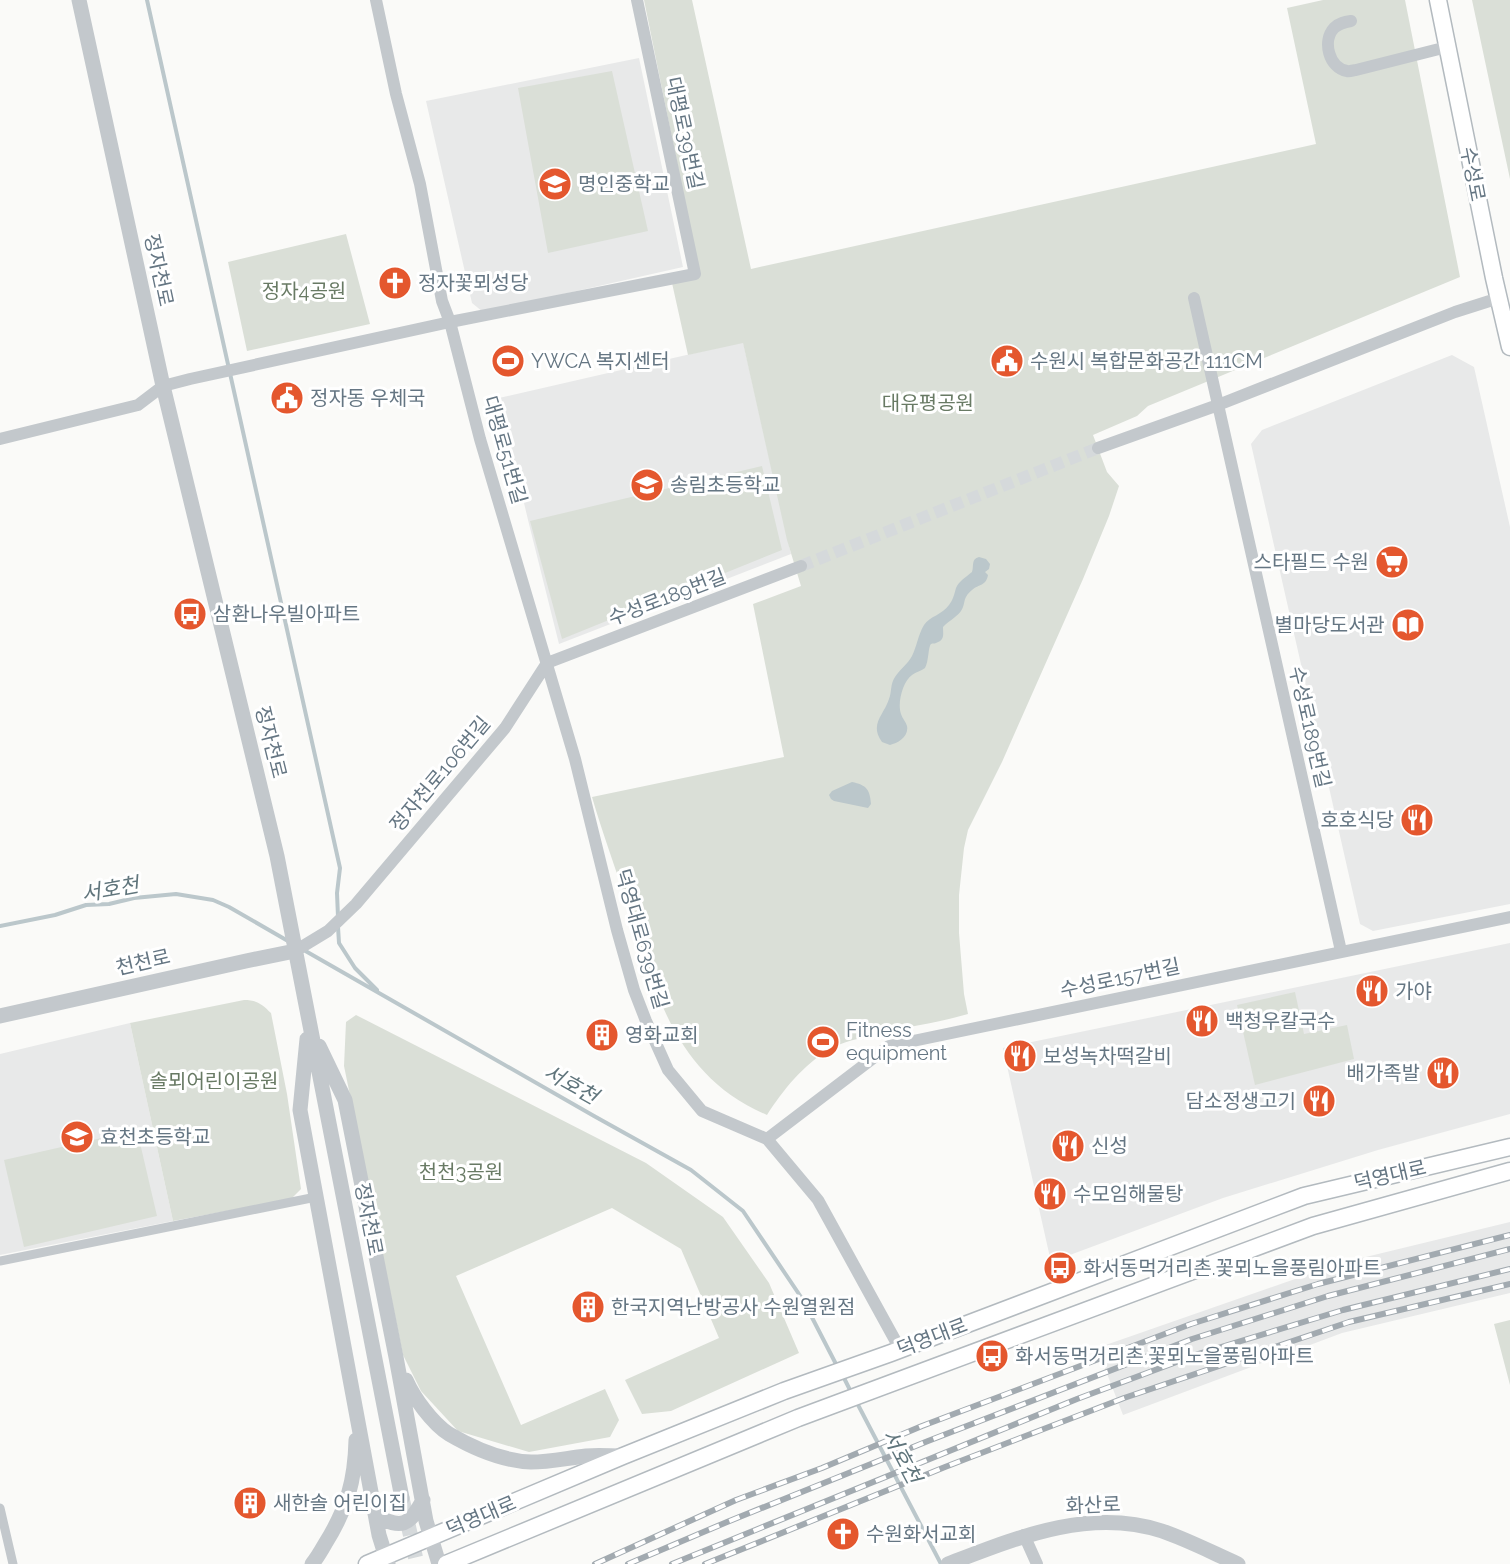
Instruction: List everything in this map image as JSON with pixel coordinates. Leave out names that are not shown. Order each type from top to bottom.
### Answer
[{"type":"main road","name":"수성로","points":[[1438,0],[1505,296],[1510,347]]},
{"type":"main road","name":"덕영대로","points":[[367,1564],[387,1560],[431,1537],[784,1391],[1304,1196],[1508,1146]]},
{"type":"main road","name":"덕영대로","points":[[446,1564],[798,1418],[1312,1226],[1510,1171]]},
{"type":"street","name":"정자천로","points":[[80,0],[163,386],[277,856],[402,1498]]},
{"type":"street","name":"대평로51번길","points":[[376,0],[396,94],[420,184],[442,301],[450,322],[480,439],[548,663]]},
{"type":"street","name":"대평로39번길","points":[[450,322],[695,274],[637,0]]},
{"type":"street","points":[[1351,21],[1334,28],[1328,38],[1328,52],[1336,65],[1346,71],[1448,47]]},
{"type":"street","points":[[1098,448],[1218,405],[1455,312],[1505,296]]},
{"type":"street","name":"수성로189번길","points":[[1194,298],[1341,951]]},
{"type":"street","points":[[0,439],[138,405],[163,386],[450,322]]},
{"type":"street","name":"수성로189번길","points":[[548,663],[801,567]]},
{"type":"street","name":"정자천로106번길","points":[[295,951],[328,931],[356,904],[505,728],[548,663]]},
{"type":"street","name":"덕영대로639번길","points":[[548,663],[575,759],[622,950],[646,1021],[668,1070],[702,1111],[767,1139],[818,1200],[895,1351]]},
{"type":"street","name":"수성로157번길","points":[[767,1139],[889,1046],[1510,918]]},
{"type":"street","name":"천천로","points":[[0,1016],[295,951]]},
{"type":"street","points":[[309,1024],[300,1110],[376,1516],[387,1560]]},
{"type":"street","points":[[309,1024],[345,1100],[426,1521],[439,1564]]},
{"type":"street","points":[[0,1261],[316,1197]]},
{"type":"street","points":[[396,1357],[413,1396],[430,1416],[448,1433],[489,1453],[529,1462],[587,1456],[623,1456]]},
{"type":"street","points":[[312,1564],[335,1528],[348,1498],[355,1465],[357,1410]]},
{"type":"street","points":[[376,1516],[391,1524],[403,1524],[415,1515],[423,1500]]},
{"type":"street","points":[[0,1508],[14,1564]]},
{"type":"street","name":"화산로","points":[[948,1564],[1024,1535],[1090,1523],[1113,1523],[1162,1531],[1238,1564]]},
{"type":"street","points":[[1024,1535],[1037,1564]]},
{"type":"shaded area","name":"명인중학교","points":[[639,58],[683,267],[483,312],[472,303],[426,101]]},
{"type":"shaded area","name":"송림초등학교","points":[[743,342],[791,554],[559,644],[499,398]]},
{"type":"shaded area","name":"스타필드 수원","points":[[1452,355],[1474,367],[1510,527],[1510,904],[1373,931],[1360,924],[1251,444],[1262,430]]},
{"type":"shaded area","points":[[979,557],[986,559],[990,564],[989,569],[985,572],[988,575],[986,581],[965,598],[961,611],[943,627],[942,639],[931,644],[925,668],[912,675],[904,687],[900,698],[900,709],[907,726],[906,733],[902,739],[893,744],[882,742],[878,736],[877,725],[887,705],[893,680],[912,656],[924,625],[949,605],[957,586],[972,572],[974,561]]},
{"type":"shaded area","points":[[852,782],[864,786],[868,791],[871,804],[868,808],[831,799],[829,795],[832,791]]},
{"type":"shaded area","points":[[1510,943],[1510,1114],[1378,1150],[1223,1198],[1051,1262],[1003,1048]]},
{"type":"shaded area","name":"효천초등학교","points":[[130,1023],[173,1221],[0,1255],[0,1054]]},
{"type":"shaded area","points":[[1510,1222],[1510,1293],[1342,1333],[1123,1415],[1097,1348],[1341,1263]]},
{"type":"green space","name":"대유평공원","points":[[644,0],[692,0],[751,269],[1316,144],[1287,8],[1323,0],[1405,0],[1460,277],[1148,406],[1137,416],[1093,435],[1107,472],[1119,486],[1083,579],[1002,762],[968,830],[964,848],[959,895],[959,933],[968,1014],[857,1039],[830,1049],[811,1062],[795,1078],[767,1115],[735,1098],[710,1077],[689,1053],[672,1026],[647,966],[592,797],[784,757],[753,604],[801,586],[787,540],[743,343],[688,355],[672,283],[700,276]]},
{"type":"green space","points":[[1472,0],[1510,0],[1510,179]]},
{"type":"green space","points":[[612,71],[648,231],[548,253],[518,88]]},
{"type":"green space","name":"정자4공원","points":[[346,234],[370,324],[247,351],[228,262]]},
{"type":"green space","points":[[762,466],[782,550],[562,639],[530,521]]},
{"type":"green space","points":[[1295,992],[1304,1034],[1347,1025],[1354,1059],[1255,1085],[1237,1005]]},
{"type":"green space","name":"솔뫼어린이공원","points":[[244,1000],[259,1003],[271,1013],[287,1094],[301,1189],[291,1199],[173,1221],[130,1023]]},
{"type":"green space","name":"천천3공원","points":[[356,1015],[646,1163],[723,1217],[769,1283],[799,1353],[671,1411],[642,1414],[625,1380],[719,1338],[681,1249],[612,1208],[456,1276],[521,1425],[605,1389],[619,1420],[610,1437],[529,1452],[458,1431],[421,1391],[403,1355],[344,1066],[346,1022]]},
{"type":"green space","points":[[137,1130],[157,1216],[24,1247],[4,1160]]},
{"type":"green space","points":[[1510,1320],[1510,1385],[1494,1324]]},
{"type":"waterway","points":[[147,0],[340,868],[337,893],[338,917]]},
{"type":"waterway","name":"서호천","points":[[0,926],[55,915],[86,905],[176,894],[213,900],[288,941]]},
{"type":"waterway","points":[[338,927],[339,943],[355,968],[377,990]]},
{"type":"waterway","name":"서호천","points":[[302,949],[691,1170],[743,1211],[803,1300],[838,1368]]},
{"type":"waterway","name":"서호천","points":[[842,1374],[852,1394]]},
{"type":"waterway","name":"서호천","points":[[856,1401],[941,1564]]},
{"type":"tunnel","points":[[801,566],[1098,448]]},
{"type":"tunnel","points":[[402,1498],[417,1564]]},
{"type":"railway","points":[[595,1564],[736,1500],[822,1468],[922,1426],[1191,1324],[1318,1284],[1510,1235]]},
{"type":"railway","points":[[628,1564],[928,1441],[1192,1339],[1328,1296],[1510,1249]]},
{"type":"railway","points":[[672,1564],[1077,1399],[1198,1354],[1343,1310],[1510,1269]]},
{"type":"railway","points":[[705,1564],[1124,1398],[1349,1322],[1510,1284]]},
{"type":"place","name":"명인중학교","points":[[555,184]]},
{"type":"place","name":"정자꽃뫼성당","points":[[395,283]]},
{"type":"place","name":"YWCA 복지센터","points":[[508,361]]},
{"type":"place","name":"수원시 복합문화공간 111CM","points":[[1007,361]]},
{"type":"place","name":"정자동 우체국","points":[[287,398]]},
{"type":"place","name":"송림초등학교","points":[[647,485]]},
{"type":"place","name":"스타필드 수원","points":[[1392,562]]},
{"type":"place","name":"삼환나우빌아파트","points":[[190,614]]},
{"type":"place","name":"별마당도서관","points":[[1408,625]]},
{"type":"place","name":"호호식당","points":[[1417,820]]},
{"type":"place","name":"가야","points":[[1372,991]]},
{"type":"place","name":"백청우칼국수","points":[[1202,1021]]},
{"type":"place","name":"영화교회","points":[[602,1035]]},
{"type":"place","name":"Fitness equipment","points":[[823,1042]]},
{"type":"place","name":"보성녹차떡갈비","points":[[1020,1056]]},
{"type":"place","name":"배가족발","points":[[1443,1073]]},
{"type":"place","name":"담소정생고기","points":[[1319,1101]]},
{"type":"place","name":"효천초등학교","points":[[77,1137]]},
{"type":"place","name":"신성","points":[[1068,1146]]},
{"type":"place","name":"수모임해물탕","points":[[1050,1194]]},
{"type":"place","name":"화서동먹거리촌.꽃뫼노을풍림아파트","points":[[1060,1268]]},
{"type":"place","name":"한국지역난방공사 수원열원점","points":[[588,1307]]},
{"type":"place","name":"화서동먹거리촌,꽃뫼노을풍림아파트","points":[[992,1356]]},
{"type":"place","name":"새한솔 어린이집","points":[[250,1503]]},
{"type":"place","name":"수원화서교회","points":[[843,1534]]}]
